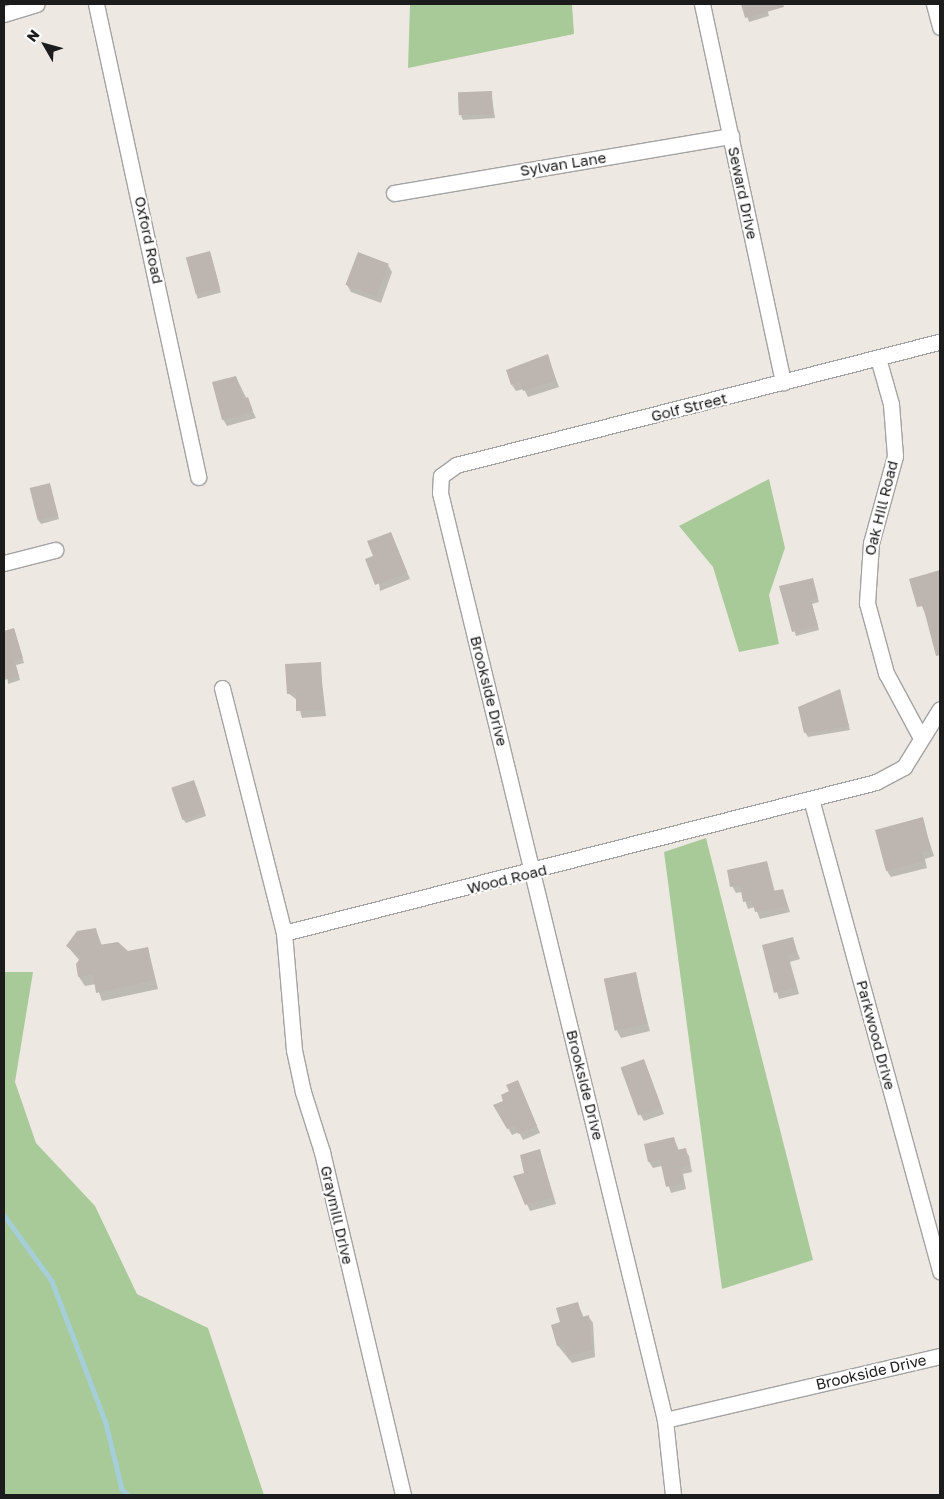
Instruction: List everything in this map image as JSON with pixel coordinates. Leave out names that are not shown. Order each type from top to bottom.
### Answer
[{"type":"street","points":[[4,14],[37,4]]},
{"type":"street","name":"Oxford Road","points":[[96,4],[198,477]]},
{"type":"street","name":"Seward Drive","points":[[702,4],[732,136],[783,382]]},
{"type":"street","points":[[934,4],[940,27]]},
{"type":"street","name":"Sylvan Lane","points":[[394,193],[732,136]]},
{"type":"street","name":"Golf Street","points":[[441,476],[456,465],[940,342]]},
{"type":"street","name":"Oak Hill Road","points":[[878,358],[891,404],[895,456],[871,543],[867,603],[886,673],[921,738]]},
{"type":"street","name":"Brookside Drive","points":[[441,476],[440,493],[534,872],[665,1420],[940,1356]]},
{"type":"street","points":[[4,563],[55,550]]},
{"type":"street","points":[[222,688],[284,933]]},
{"type":"street","name":"Wood Road","points":[[284,933],[534,872],[890,777],[908,761],[940,709]]},
{"type":"street","name":"Parkwood Drive","points":[[811,799],[940,1272]]},
{"type":"street","name":"Graymill Drive","points":[[284,933],[298,1067],[403,1495]]},
{"type":"street","points":[[665,1420],[673,1495]]},
{"type":"green space","points":[[410,4],[572,4],[574,34],[408,68]]},
{"type":"green space","points":[[769,479],[785,548],[769,595],[779,644],[739,652],[713,567],[679,526]]},
{"type":"green space","points":[[706,838],[813,1260],[722,1289],[664,852]]},
{"type":"green space","points":[[4,972],[33,972],[15,1082],[36,1143],[95,1206],[137,1294],[208,1328],[264,1495],[4,1495]]},
{"type":"building","points":[[741,4],[783,4],[784,7],[745,18]]},
{"type":"building","points":[[492,91],[493,114],[459,115],[458,92]]},
{"type":"building","points":[[210,251],[220,288],[196,294],[186,257]]},
{"type":"building","points":[[358,252],[389,264],[376,297],[345,285]]},
{"type":"building","points":[[548,354],[556,380],[523,391],[520,382],[511,385],[506,370]]},
{"type":"building","points":[[236,376],[243,399],[248,397],[253,411],[222,420],[212,382]]},
{"type":"building","points":[[50,483],[58,515],[38,520],[30,488]]},
{"type":"building","points":[[391,532],[407,572],[375,585],[365,559],[373,556],[367,541]]},
{"type":"building","points":[[940,570],[940,655],[936,656],[923,606],[917,607],[909,579]]},
{"type":"building","points":[[813,578],[818,598],[811,600],[818,626],[792,632],[779,586]]},
{"type":"building","points":[[14,628],[23,658],[14,661],[19,676],[4,680],[4,631]]},
{"type":"building","points":[[321,662],[323,710],[296,711],[296,693],[287,694],[285,664]]},
{"type":"building","points":[[840,689],[849,726],[804,733],[798,707]]},
{"type":"building","points":[[194,780],[205,812],[182,820],[171,788]]},
{"type":"building","points":[[923,817],[931,850],[922,852],[924,861],[886,871],[875,830]]},
{"type":"building","points":[[767,861],[773,891],[783,889],[787,906],[755,912],[752,900],[743,902],[740,885],[730,887],[727,870]]},
{"type":"building","points":[[96,928],[99,945],[118,942],[128,951],[148,947],[154,980],[96,993],[93,974],[78,977],[76,964],[81,957],[66,946],[77,931]]},
{"type":"building","points":[[793,937],[797,952],[787,955],[796,987],[774,993],[762,945]]},
{"type":"building","points":[[636,972],[647,1024],[615,1031],[604,979]]},
{"type":"building","points":[[644,1059],[661,1107],[638,1115],[621,1068]]},
{"type":"building","points":[[518,1080],[537,1126],[518,1134],[515,1126],[507,1129],[493,1105],[503,1101],[501,1095],[509,1091],[506,1085]]},
{"type":"building","points":[[674,1137],[677,1150],[686,1148],[689,1165],[680,1167],[683,1183],[666,1187],[660,1160],[648,1162],[644,1144]]},
{"type":"building","points":[[540,1149],[553,1197],[525,1205],[513,1176],[524,1173],[520,1155]]},
{"type":"building","points":[[578,1302],[582,1317],[589,1315],[592,1350],[567,1356],[564,1344],[557,1346],[551,1325],[560,1322],[556,1308]]},
{"type":"waterway","points":[[4,1215],[52,1281],[106,1423],[122,1489],[128,1495]]}]
